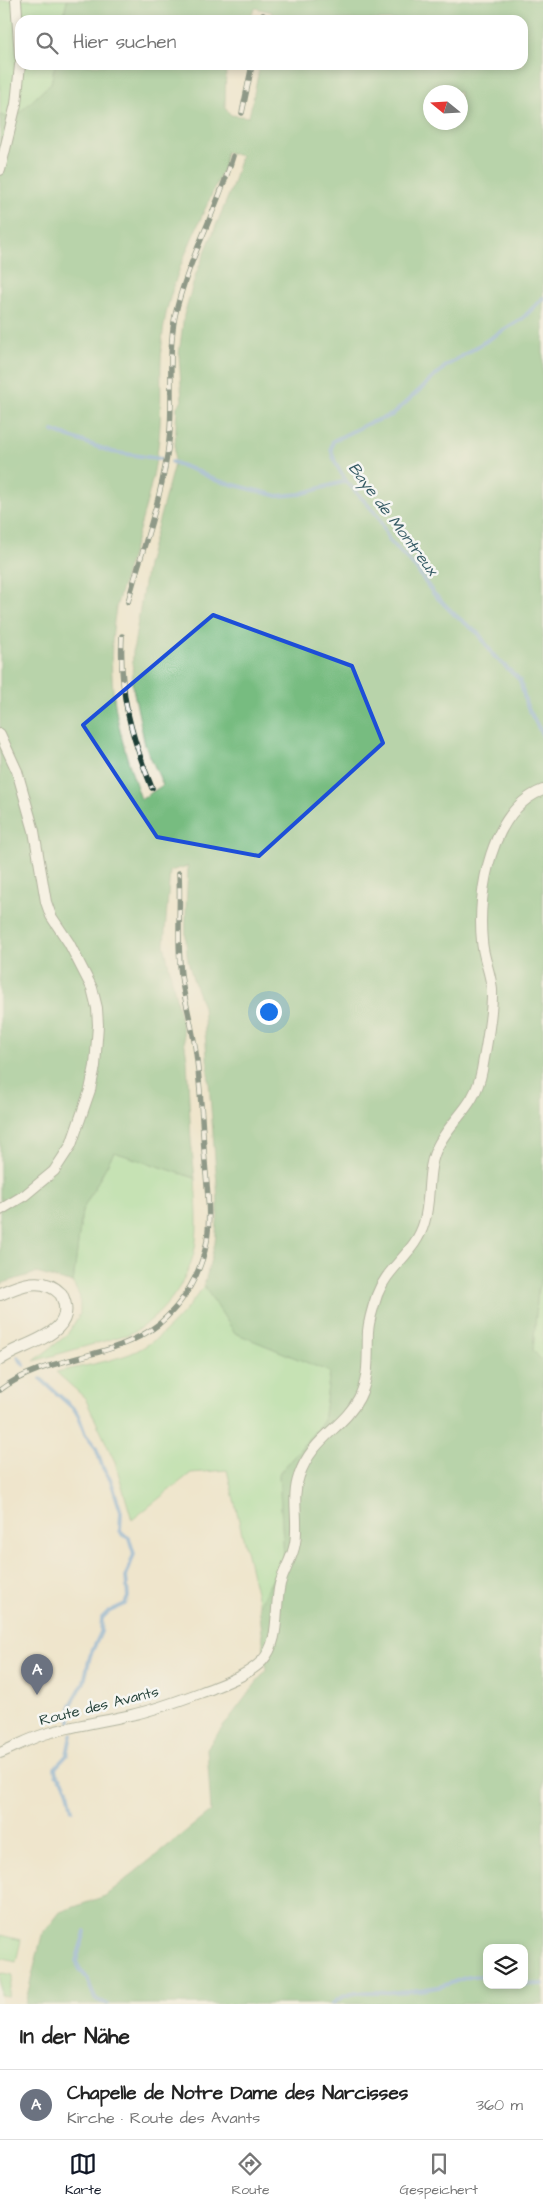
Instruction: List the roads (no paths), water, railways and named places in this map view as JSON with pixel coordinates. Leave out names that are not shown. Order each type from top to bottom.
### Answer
[{"type":"street","points":[[16,0],[17,15]]},
{"type":"street","points":[[0,170],[16,104],[19,70]]},
{"type":"street","points":[[0,734],[17,771],[34,831],[46,902],[92,988],[97,1008],[98,1025],[95,1066],[90,1090],[71,1146],[54,1171],[25,1195],[0,1210]]},
{"type":"street","name":"Route des Avants","points":[[0,1753],[48,1732],[132,1715],[191,1697],[226,1683],[248,1671],[261,1662],[268,1654],[274,1642],[280,1583],[295,1545],[295,1490],[299,1475],[315,1445],[350,1412],[358,1400],[366,1382],[368,1328],[379,1291],[386,1278],[409,1253],[417,1240],[424,1224],[433,1160],[437,1146],[463,1114],[477,1088],[481,1072],[492,990],[482,945],[481,924],[488,872],[493,850],[505,821],[516,807],[539,792]]},
{"type":"street","points":[[0,1294],[24,1285],[42,1283],[50,1285],[61,1294],[65,1311],[62,1323],[54,1331],[0,1360]]},
{"type":"waterway","name":"Baye de Montreux","points":[[543,298],[523,318],[446,366],[392,415],[367,424],[333,441],[331,449],[335,462],[346,481],[378,516],[389,540],[415,567],[433,593],[455,615],[479,634],[494,656],[520,680],[526,704],[543,736]]},
{"type":"waterway","points":[[53,431],[112,452],[161,459]]},
{"type":"waterway","points":[[172,462],[215,480],[278,496],[300,494],[346,481]]},
{"type":"waterway","points":[[18,1357],[24,1365]]},
{"type":"waterway","points":[[41,1379],[75,1410],[85,1434],[96,1448],[103,1468],[111,1481],[121,1512],[120,1530],[122,1534],[129,1538],[134,1554],[126,1576],[128,1597],[125,1604],[108,1612],[102,1618],[101,1632],[90,1656],[84,1682],[71,1705],[70,1722]]},
{"type":"waterway","points":[[71,1735],[67,1755],[55,1768],[56,1774],[63,1781],[67,1790],[72,1810]]},
{"type":"waterway","points":[[85,1932],[76,1961],[87,1978],[95,1999],[107,2004]]},
{"type":"waterway","points":[[332,2004],[354,1993],[418,1990],[442,1986],[464,1978],[483,1977]]},
{"type":"waterway","points":[[528,1984],[543,1984]]},
{"type":"railway","points":[[242,113],[251,70]]},
{"type":"railway","points":[[128,602],[157,502],[166,462],[170,426],[171,347],[175,316],[194,256],[233,156]]},
{"type":"railway","points":[[122,636],[122,676],[128,714],[132,732],[152,788]]},
{"type":"railway","points":[[0,1390],[18,1378],[38,1370],[100,1352],[141,1336],[159,1324],[176,1307],[190,1287],[200,1265],[207,1241],[208,1202],[198,1067],[180,968],[179,873]]},
{"type":"place","name":"Chapelle de Notre Dame des Narcisses","points":[[37,1695]]}]
